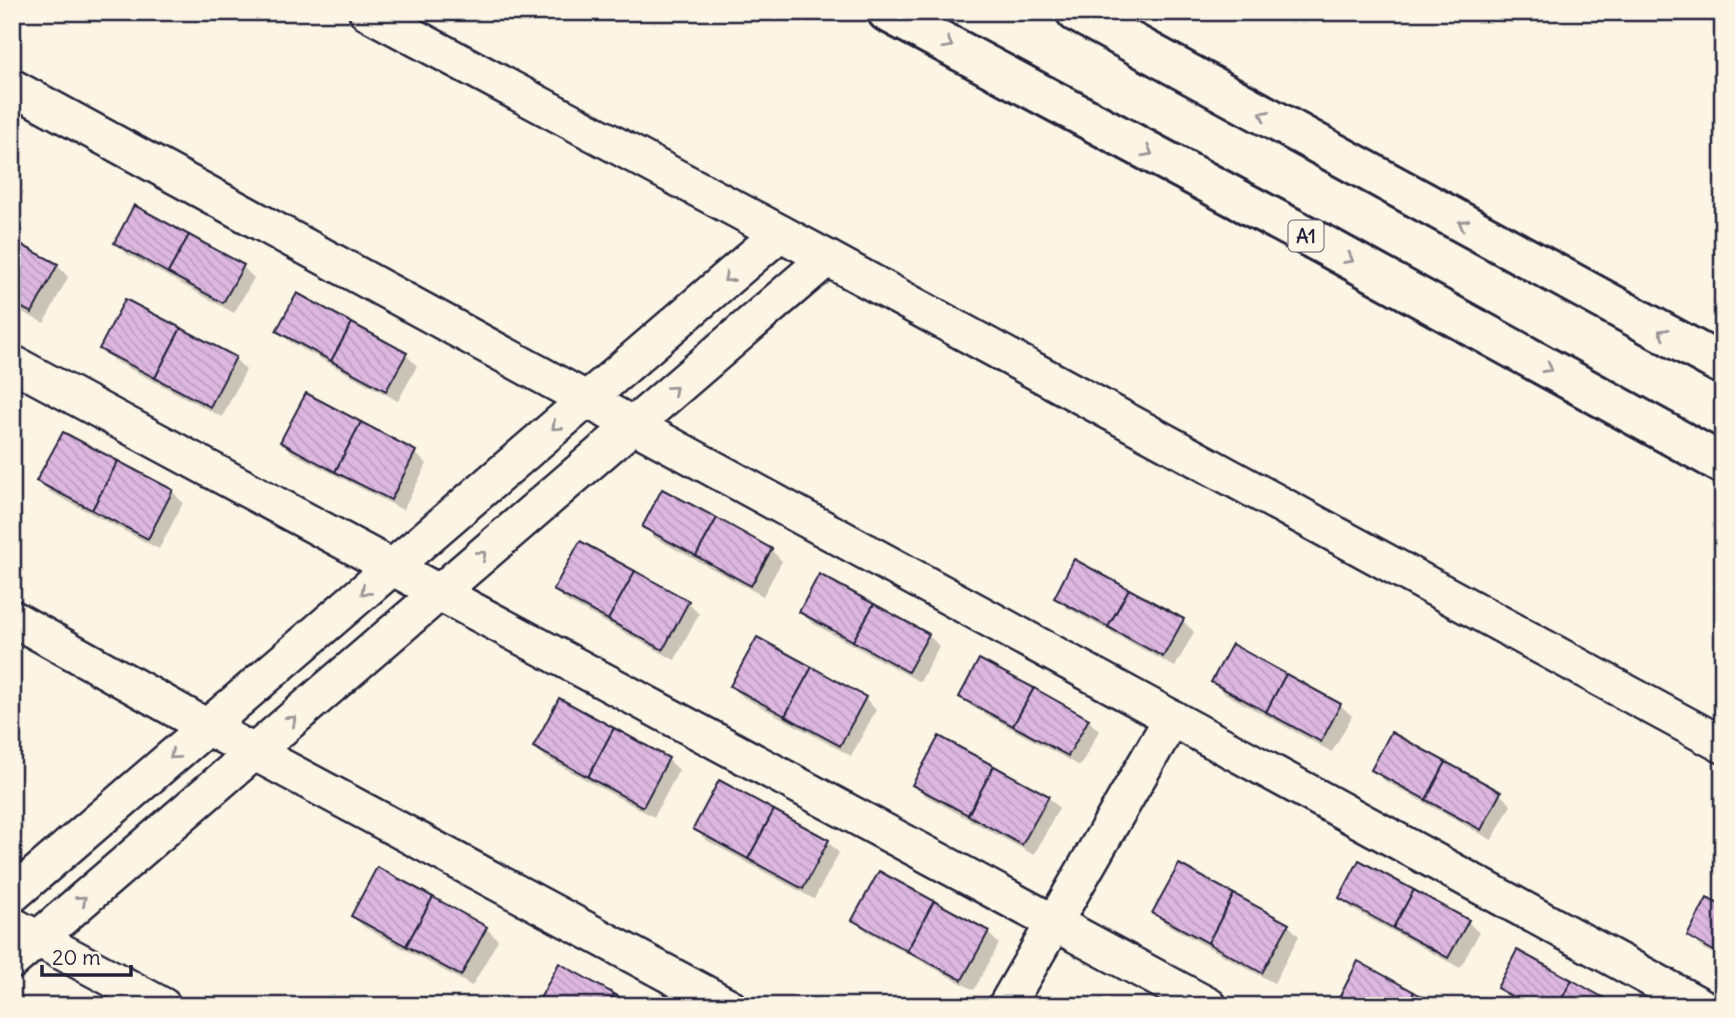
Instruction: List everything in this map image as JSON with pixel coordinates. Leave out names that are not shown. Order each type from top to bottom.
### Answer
[{"type":"highway","name":"A1","points":[[887,12],[1324,245],[1723,464]]},
{"type":"highway","points":[[1076,12],[1723,365]]},
{"type":"street","points":[[367,12],[827,258],[1723,745]]},
{"type":"street","points":[[12,87],[1701,1006]]},
{"type":"street","points":[[12,895],[780,233]]},
{"type":"street","points":[[12,961],[25,932],[254,752],[827,258]]},
{"type":"street","points":[[12,363],[1209,1006]]},
{"type":"street","points":[[12,618],[207,727],[728,1006]]},
{"type":"street","points":[[1006,1006],[1172,718]]},
{"type":"street","points":[[25,932],[163,1006]]},
{"type":"building","points":[[134,205],[189,235],[168,273],[114,243]]},
{"type":"building","points":[[189,235],[244,265],[223,303],[168,273]]},
{"type":"building","points":[[12,240],[58,264],[32,313],[12,303]]},
{"type":"building","points":[[297,293],[352,323],[331,361],[276,331]]},
{"type":"building","points":[[125,299],[181,328],[155,378],[99,349]]},
{"type":"building","points":[[352,323],[407,353],[386,391],[331,361]]},
{"type":"building","points":[[181,328],[236,357],[210,407],[155,378]]},
{"type":"building","points":[[306,393],[361,422],[335,472],[280,442]]},
{"type":"building","points":[[361,422],[416,451],[391,500],[335,472]]},
{"type":"building","points":[[63,432],[118,461],[92,510],[36,481]]},
{"type":"building","points":[[118,461],[173,490],[148,539],[92,510]]},
{"type":"building","points":[[662,489],[717,518],[696,556],[642,527]]},
{"type":"building","points":[[717,518],[772,549],[751,586],[696,556]]},
{"type":"building","points":[[580,541],[635,571],[608,620],[553,590]]},
{"type":"building","points":[[1074,559],[1129,589],[1108,627],[1054,598]]},
{"type":"building","points":[[635,571],[689,601],[663,650],[608,620]]},
{"type":"building","points":[[819,574],[874,604],[853,641],[799,612]]},
{"type":"building","points":[[1129,589],[1184,619],[1163,657],[1108,627]]},
{"type":"building","points":[[874,604],[929,634],[908,672],[853,641]]},
{"type":"building","points":[[757,637],[812,667],[785,716],[730,686]]},
{"type":"building","points":[[1232,644],[1286,674],[1266,712],[1211,682]]},
{"type":"building","points":[[979,659],[1034,688],[1013,726],[959,697]]},
{"type":"building","points":[[812,667],[866,697],[840,746],[785,716]]},
{"type":"building","points":[[1286,674],[1341,704],[1321,742],[1266,712]]},
{"type":"building","points":[[1034,688],[1089,719],[1068,756],[1013,726]]},
{"type":"building","points":[[559,698],[614,728],[588,777],[533,747]]},
{"type":"building","points":[[614,728],[669,758],[643,807],[588,777]]},
{"type":"building","points":[[1391,732],[1446,762],[1426,800],[1371,770]]},
{"type":"building","points":[[939,736],[994,766],[968,815],[912,785]]},
{"type":"building","points":[[1446,762],[1501,792],[1481,830],[1426,800]]},
{"type":"building","points":[[994,766],[1049,796],[1022,845],[968,815]]},
{"type":"building","points":[[719,780],[774,810],[748,859],[693,829]]},
{"type":"building","points":[[774,810],[829,840],[803,889],[748,859]]},
{"type":"building","points":[[1359,860],[1414,890],[1393,928],[1339,898]]},
{"type":"building","points":[[1179,864],[1234,894],[1208,943],[1152,913]]},
{"type":"building","points":[[377,867],[433,897],[406,946],[351,916]]},
{"type":"building","points":[[879,871],[934,901],[907,951],[852,920]]},
{"type":"building","points":[[1414,890],[1469,920],[1448,958],[1393,928]]},
{"type":"building","points":[[1234,894],[1289,924],[1262,973],[1208,943]]},
{"type":"building","points":[[433,897],[487,927],[461,976],[406,946]]},
{"type":"building","points":[[1707,898],[1723,906],[1723,956],[1687,936]]},
{"type":"building","points":[[934,901],[989,931],[962,980],[907,951]]},
{"type":"building","points":[[1517,950],[1572,980],[1558,1006],[1529,1006],[1497,988]]},
{"type":"building","points":[[1358,961],[1414,992],[1406,1006],[1335,1006]]},
{"type":"building","points":[[559,963],[614,994],[608,1006],[536,1006]]},
{"type":"building","points":[[1572,980],[1618,1006],[1558,1006]]},
{"type":"building","points":[[1414,992],[1439,1006],[1406,1006]]},
{"type":"building","points":[[614,994],[636,1006],[608,1006]]}]
